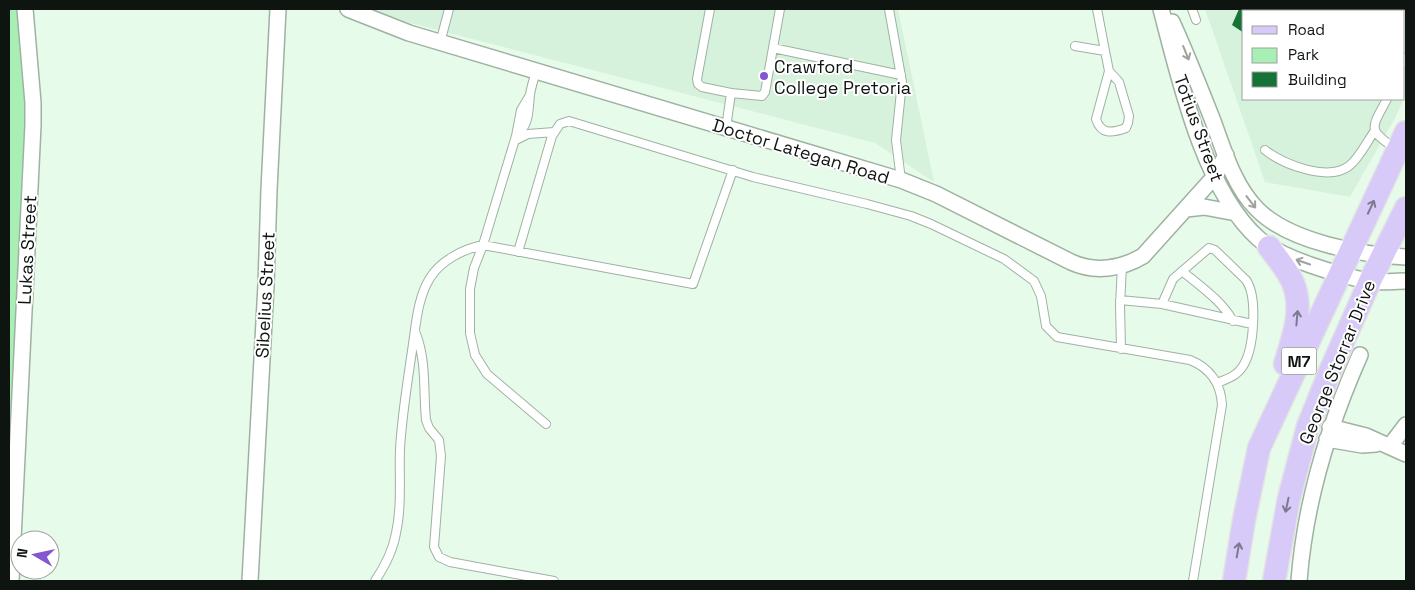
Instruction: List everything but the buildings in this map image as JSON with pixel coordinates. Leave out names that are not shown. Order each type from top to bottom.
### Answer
[{"type":"main road","name":"George Storrar Drive","points":[[1234,581],[1245,512],[1259,448],[1402,141]]},
{"type":"main road","name":"George Storrar Drive","points":[[1274,581],[1289,498],[1308,426],[1330,369],[1406,208]]},
{"type":"main road","points":[[1259,448],[1297,318],[1297,299],[1293,282],[1269,246]]},
{"type":"street","name":"Lukas Street","points":[[11,581],[33,125],[33,103],[25,9]]},
{"type":"street","name":"Sibelius Street","points":[[250,581],[266,285],[278,9]]},
{"type":"street","name":"Doctor Lategan Road","points":[[348,9],[403,31],[440,43],[901,180],[936,194],[1082,266],[1107,268],[1122,266],[1135,261],[1149,251],[1215,176],[1226,155]]},
{"type":"street","name":"Totius Street","points":[[1161,9],[1182,87],[1215,176],[1236,213],[1252,232],[1269,246],[1300,262],[1370,281],[1406,281]]},
{"type":"street","name":"Totius Street","points":[[1166,9],[1185,50],[1239,184],[1256,209],[1271,221],[1300,235],[1350,251],[1382,256],[1406,257]]},
{"type":"street","points":[[1215,176],[1239,184]]},
{"type":"street","points":[[1186,209],[1204,207],[1236,213]]},
{"type":"street","name":"George Storrar Drive","points":[[1298,581],[1308,517],[1329,433],[1360,355]]},
{"type":"street","points":[[1385,445],[1406,425]]},
{"type":"street","points":[[1329,433],[1366,436],[1406,454]]},
{"type":"lane","points":[[440,43],[449,9]]},
{"type":"lane","points":[[710,9],[698,84],[702,87],[731,93],[762,96],[765,92],[780,9]]},
{"type":"lane","points":[[889,9],[901,75],[896,140],[901,180]]},
{"type":"lane","points":[[1097,9],[1109,71],[1096,119],[1098,126],[1103,131],[1116,131],[1126,128],[1129,116],[1118,82],[1109,71]]},
{"type":"lane","points":[[1192,9],[1196,20]]},
{"type":"lane","points":[[1075,46],[1105,51]]},
{"type":"lane","points":[[773,48],[901,75]]},
{"type":"lane","points":[[536,71],[530,95],[528,120],[514,140],[483,245],[474,268],[470,289],[469,317],[472,346],[487,374],[546,424]]},
{"type":"lane","points":[[726,128],[731,93]]},
{"type":"lane","points":[[1265,150],[1274,158],[1294,166],[1325,173],[1340,172],[1357,158],[1374,132],[1374,126],[1387,100]]},
{"type":"lane","points":[[518,252],[554,132],[560,124],[569,121],[773,182],[911,216],[1004,259],[1034,281],[1041,296],[1046,326],[1057,337],[1190,360],[1200,365],[1217,383],[1222,394],[1222,405],[1192,581]]},
{"type":"lane","points":[[514,140],[525,135],[554,132]]},
{"type":"lane","points":[[1374,132],[1381,139],[1402,141]]},
{"type":"lane","points":[[376,581],[391,551],[398,524],[401,434],[414,331],[425,288],[434,274],[456,255],[483,245],[690,285],[694,284],[733,170]]},
{"type":"lane","points":[[1162,304],[1170,284],[1207,249],[1214,249],[1249,284],[1254,306],[1251,341],[1243,366],[1233,376],[1217,383]]},
{"type":"lane","points":[[1121,349],[1120,300],[1122,266]]},
{"type":"lane","points":[[1182,271],[1214,297],[1233,320]]},
{"type":"lane","points":[[1120,300],[1162,304],[1252,324]]},
{"type":"lane","points":[[414,331],[422,349],[426,420],[429,428],[439,440],[441,456],[434,528],[435,551],[439,557],[450,562],[554,581]]},
{"type":"shaded area","name":"Crawford College Pretoria","points":[[356,9],[898,9],[934,182],[875,143]]},
{"type":"shaded area","points":[[1205,9],[1406,9],[1405,96],[1405,10],[1242,10],[1242,100],[1404,100],[1350,197],[1265,182]]},
{"type":"green space","points":[[9,9],[22,9],[32,101],[9,581]]},
{"type":"place","name":"Crawford College Pretoria","points":[[764,76]]}]
